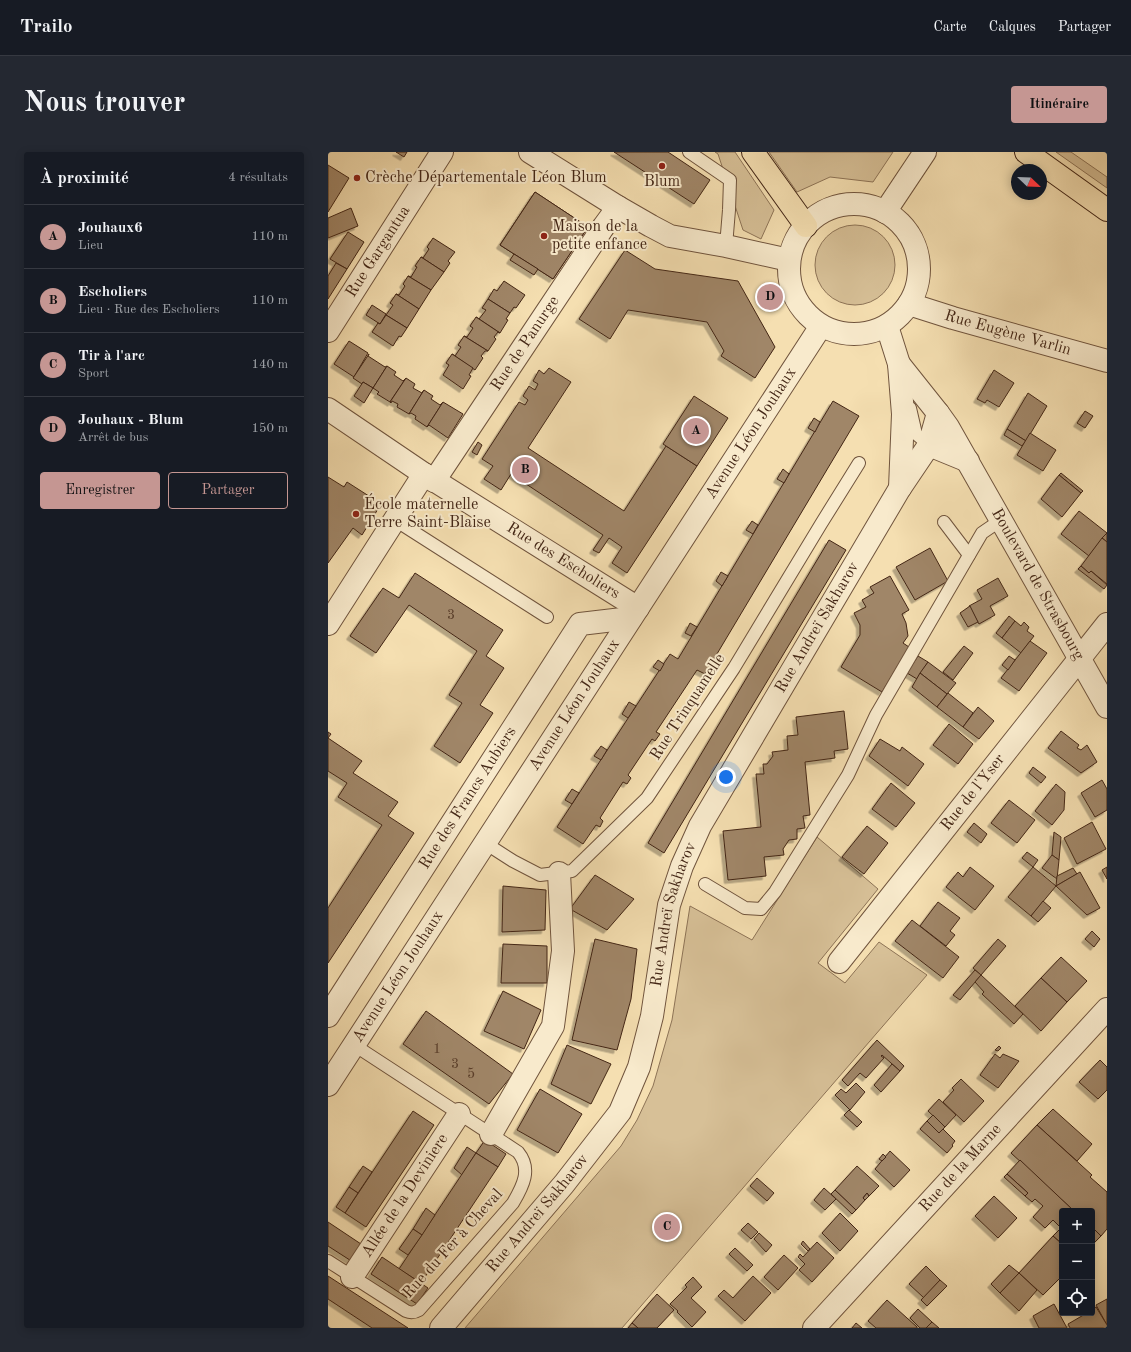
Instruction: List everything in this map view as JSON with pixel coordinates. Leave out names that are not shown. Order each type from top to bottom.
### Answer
[{"type":"highway","points":[[753,152],[806,226]]},
{"type":"highway","points":[[1026,152],[1052,169],[1107,210]]},
{"type":"street","name":"Rue Gargantua","points":[[328,331],[442,152]]},
{"type":"street","points":[[530,152],[618,207],[670,236],[726,246],[789,260]]},
{"type":"street","points":[[885,212],[925,152]]},
{"type":"street","points":[[843,205],[865,205],[885,212],[902,225],[914,243],[919,263],[917,284],[909,304],[899,316],[887,326],[869,333],[850,335],[831,331],[821,326],[802,309],[794,294],[789,277],[789,260],[795,242],[806,226],[822,212],[843,205]]},
{"type":"street","name":"Rue de Panurge","points":[[328,624],[395,520],[429,478],[618,207]]},
{"type":"street","name":"Rue Eugène Varlin","points":[[909,304],[952,318],[1107,361]]},
{"type":"street","name":"Avenue Léon Jouhaux","points":[[328,1085],[821,326]]},
{"type":"street","name":"Rue Andreï Sakharov","points":[[887,326],[899,364],[903,414],[900,488]]},
{"type":"street","name":"Boulevard de Strasbourg","points":[[899,364],[938,412],[948,427],[1107,707]]},
{"type":"street","name":"Rue des Escholiers","points":[[328,409],[429,478],[635,613]]},
{"type":"street","name":"Rue Andreï Sakharov","points":[[441,1328],[564,1184],[620,1112],[639,1067],[652,1016],[669,905],[682,866],[700,826],[900,488],[929,445],[938,412]]},
{"type":"street","points":[[929,445],[968,461]]},
{"type":"street","name":"Rue des Francs Aubiers","points":[[328,1016],[580,624],[635,613]]},
{"type":"street","name":"Rue de l'Yser","points":[[839,962],[1107,624]]},
{"type":"street","points":[[491,1134],[553,1026],[563,951],[559,873]]},
{"type":"street","name":"Rue de la Marne","points":[[814,1328],[1107,1009]]},
{"type":"street","name":"Allée de la Deviniere","points":[[352,1277],[459,1114]]},
{"type":"lane","points":[[689,152],[730,180],[726,246]]},
{"type":"lane","points":[[899,364],[916,434],[929,445]]},
{"type":"lane","name":"Rue Trinquamelle","points":[[485,842],[540,875],[572,871],[647,798],[734,668],[821,524],[860,463]]},
{"type":"lane","points":[[395,520],[547,617]]},
{"type":"lane","points":[[705,884],[745,908],[761,909],[775,892],[848,775],[876,715],[982,533],[1001,520]]},
{"type":"lane","points":[[944,522],[969,555]]},
{"type":"lane","name":"Rue du Fer à Cheval","points":[[328,1262],[406,1311],[412,1313],[418,1310],[513,1203],[524,1184],[525,1165],[523,1158],[518,1152],[354,1045]]},
{"type":"shaded area","points":[[715,152],[735,152],[774,210],[761,239],[743,230],[718,154]]},
{"type":"shaded area","points":[[769,152],[893,152],[873,182],[830,177],[797,192]]},
{"type":"shaded area","points":[[1056,152],[1071,152],[1107,177],[1107,188]]},
{"type":"shaded area","points":[[855,225],[870,228],[883,237],[892,250],[895,265],[892,280],[883,293],[870,302],[855,305],[840,302],[827,293],[818,280],[815,265],[818,250],[827,237],[840,228]]},
{"type":"shaded area","points":[[817,837],[878,889],[818,963],[845,983],[879,942],[927,975],[622,1328],[465,1328],[621,1146],[637,1120],[653,1086],[672,1020],[690,906],[752,940]]},
{"type":"building","points":[[396,152],[407,152],[404,157]]},
{"type":"building","name":"Blum","points":[[614,152],[668,152],[710,180],[694,204]]},
{"type":"building","points":[[328,165],[349,178],[328,212]]},
{"type":"building","name":"Maison de la petite enfance","points":[[535,192],[588,227],[553,279],[500,245]],"holes":[[[548,229],[561,238],[551,252],[539,244]]]},
{"type":"building","name":"Maison de la petite enfance","points":[[535,192],[588,227],[553,279],[500,245]]},
{"type":"building","points":[[351,208],[358,226],[328,238],[328,218]]},
{"type":"building","points":[[348,232],[364,242],[347,269],[330,259]]},
{"type":"building","points":[[433,238],[455,252],[448,261],[450,263],[444,272],[421,257],[423,258],[429,249],[427,247]]},
{"type":"building","points":[[625,250],[655,269],[738,281],[775,347],[755,378],[721,356],[724,351],[707,322],[628,310],[610,339],[579,319]]},
{"type":"building","points":[[514,254],[538,269],[534,275],[510,260]]},
{"type":"building","points":[[421,257],[444,272],[431,290],[408,276],[411,277],[417,267],[415,266]]},
{"type":"building","points":[[336,263],[347,269],[328,299],[328,276]]},
{"type":"building","points":[[408,276],[431,290],[419,309],[396,294],[399,295],[405,286],[403,284]]},
{"type":"building","points":[[504,281],[525,295],[516,308],[514,307],[510,313],[488,299],[494,289],[497,291]]},
{"type":"building","points":[[396,294],[419,309],[407,328],[386,315],[393,305],[390,303]]},
{"type":"building","points":[[488,299],[510,313],[506,319],[508,320],[500,333],[479,319],[486,310],[482,308]]},
{"type":"building","points":[[372,305],[386,314],[380,324],[366,315]]},
{"type":"building","points":[[386,315],[407,328],[401,337],[399,336],[393,346],[372,332]]},
{"type":"building","points":[[476,317],[500,333],[498,332],[494,337],[496,339],[488,351],[464,336],[467,337],[473,328],[470,326]]},
{"type":"building","points":[[464,336],[488,351],[485,351],[481,356],[483,358],[475,370],[452,354],[455,356],[461,347],[458,345]]},
{"type":"building","points":[[349,341],[368,353],[354,377],[334,364]]},
{"type":"building","points":[[369,354],[368,356],[385,367],[387,366],[373,388],[363,382],[362,384],[353,378]]},
{"type":"building","points":[[452,354],[473,368],[469,375],[471,376],[463,389],[443,375],[449,365],[446,363]]},
{"type":"building","points":[[387,366],[396,372],[394,375],[403,381],[406,378],[390,402],[377,394],[379,392],[373,388]]},
{"type":"building","points":[[549,368],[571,382],[528,448],[624,511],[666,446],[697,466],[627,573],[612,563],[622,547],[609,538],[599,553],[593,550],[603,535],[511,474],[501,490],[484,479],[493,466],[482,459],[519,402],[525,405],[528,400],[523,396],[529,386],[535,390],[538,384],[533,381],[539,370],[544,374]]},
{"type":"building","points":[[994,370],[1014,383],[999,407],[987,400],[985,403],[977,399]]},
{"type":"building","points":[[406,378],[415,384],[413,388],[422,393],[424,390],[409,414],[397,407],[398,404],[392,401],[391,403],[390,402]]},
{"type":"building","points":[[363,382],[373,388],[364,403],[354,396]]},
{"type":"building","points":[[424,390],[433,396],[431,399],[440,405],[443,402],[427,427],[415,419],[416,416],[411,413],[409,414]]},
{"type":"building","points":[[1028,393],[1047,406],[1026,441],[1007,429]]},
{"type":"building","points":[[694,396],[728,418],[697,466],[663,444]]},
{"type":"building","points":[[833,401],[859,416],[705,674],[697,670],[656,732],[660,734],[655,741],[652,739],[628,775],[631,778],[627,784],[623,782],[600,818],[603,821],[600,827],[596,825],[583,844],[557,827],[670,654],[678,659]]},
{"type":"building","points":[[443,402],[463,414],[448,438],[429,425],[427,427]]},
{"type":"building","points":[[1085,411],[1093,416],[1085,428],[1077,423]]},
{"type":"building","points":[[814,418],[820,422],[815,432],[808,428]]},
{"type":"building","points":[[1007,429],[1026,441],[1022,446],[1004,435]]},
{"type":"building","points":[[1030,433],[1056,450],[1043,471],[1017,455]]},
{"type":"building","points":[[478,442],[482,445],[477,455],[472,452]]},
{"type":"building","points":[[783,469],[789,474],[784,483],[777,479]]},
{"type":"building","points":[[1061,473],[1083,491],[1081,493],[1059,475]]},
{"type":"building","points":[[1059,475],[1081,493],[1062,517],[1041,499]]},
{"type":"building","points":[[328,477],[344,487],[347,482],[372,498],[369,503],[378,509],[362,535],[353,528],[328,563]]},
{"type":"building","points":[[1079,511],[1107,533],[1089,556],[1061,534]]},
{"type":"building","points":[[752,521],[758,525],[753,534],[746,530]]},
{"type":"building","points":[[1107,533],[1107,542],[1102,538]]},
{"type":"building","points":[[1102,538],[1107,542],[1107,584],[1091,571],[1089,573],[1081,566]]},
{"type":"building","points":[[829,540],[846,550],[664,853],[648,843]]},
{"type":"building","points":[[930,548],[948,581],[915,600],[896,567]]},
{"type":"building","points":[[1081,566],[1089,573],[1091,571],[1107,585],[1104,589],[1078,569]]},
{"type":"building","points":[[721,572],[728,576],[722,586],[716,581]]},
{"type":"building","points":[[415,573],[503,630],[486,656],[504,668],[480,705],[493,713],[460,763],[434,746],[462,703],[449,695],[477,651],[409,605],[376,653],[350,636],[383,588],[399,598]]},
{"type":"building","points":[[890,576],[909,610],[902,614],[906,623],[908,636],[903,643],[909,647],[882,692],[841,667],[860,635],[860,625],[854,613],[866,607],[862,600],[874,593],[870,587]]},
{"type":"building","points":[[998,578],[1008,596],[990,606],[995,615],[979,624],[969,606],[982,599],[977,590]]},
{"type":"building","points":[[970,606],[978,622],[968,627],[960,613]]},
{"type":"building","points":[[1009,616],[1015,621],[1002,638],[996,633]]},
{"type":"building","points":[[1015,621],[1021,626],[1024,622],[1029,627],[1027,631],[1034,636],[1021,653],[1002,638]]},
{"type":"building","points":[[690,623],[697,627],[691,636],[685,633]]},
{"type":"building","points":[[1030,641],[1047,653],[1019,691],[1001,678]]},
{"type":"building","points":[[964,646],[973,653],[953,680],[943,672]]},
{"type":"building","points":[[918,656],[928,662],[917,679],[907,673]]},
{"type":"building","points":[[1009,656],[1015,660],[1008,670],[1002,665]]},
{"type":"building","points":[[658,660],[664,664],[660,671],[653,667]]},
{"type":"building","points":[[928,662],[956,683],[947,694],[920,673]]},
{"type":"building","points":[[920,673],[947,694],[937,707],[912,687]]},
{"type":"building","points":[[948,693],[973,713],[963,727],[937,707]]},
{"type":"building","points":[[629,702],[636,706],[628,718],[622,714]]},
{"type":"building","points":[[978,707],[994,721],[979,739],[963,727]]},
{"type":"building","points":[[844,711],[848,749],[834,751],[835,758],[805,762],[810,815],[803,816],[805,828],[797,829],[797,839],[789,840],[783,849],[784,855],[764,857],[766,876],[728,880],[723,831],[761,827],[756,774],[764,774],[763,764],[767,764],[773,756],[772,752],[788,750],[787,736],[798,735],[796,717]]},
{"type":"building","points":[[949,724],[973,744],[958,764],[933,745]]},
{"type":"building","points":[[1061,731],[1079,745],[1077,748],[1081,750],[1087,745],[1097,762],[1081,773],[1048,748]]},
{"type":"building","points":[[328,738],[362,761],[353,773],[398,802],[388,816],[414,833],[328,963],[328,908],[382,825],[338,797],[347,783],[328,771]]},
{"type":"building","points":[[880,739],[900,751],[902,747],[924,764],[908,786],[869,756]]},
{"type":"building","points":[[601,746],[607,750],[601,760],[594,756]]},
{"type":"building","points":[[1033,767],[1046,777],[1041,783],[1029,773]]},
{"type":"building","points":[[1102,780],[1107,789],[1107,810],[1095,817],[1081,793]]},
{"type":"building","points":[[891,783],[915,803],[896,827],[872,809]]},
{"type":"building","points":[[1056,784],[1065,792],[1064,810],[1052,825],[1035,811]]},
{"type":"building","points":[[572,789],[579,793],[572,804],[565,800]]},
{"type":"building","points":[[1009,800],[1035,820],[1017,843],[991,823]]},
{"type":"building","points":[[1092,822],[1106,849],[1077,864],[1064,838]]},
{"type":"building","points":[[974,823],[987,834],[981,843],[967,832]]},
{"type":"building","points":[[867,826],[888,843],[864,874],[842,857]]},
{"type":"building","points":[[1054,832],[1061,837],[1059,860],[1052,855]]},
{"type":"building","points":[[1027,852],[1038,860],[1033,867],[1022,858]]},
{"type":"building","points":[[1052,855],[1059,860],[1057,879],[1042,868]]},
{"type":"building","points":[[970,867],[994,886],[975,910],[946,887],[958,872],[963,877]]},
{"type":"building","points":[[1033,867],[1056,886],[1031,916],[1008,897]]},
{"type":"building","points":[[1107,867],[1107,879],[1102,870]]},
{"type":"building","points":[[1073,868],[1077,874],[1056,886],[1057,876]]},
{"type":"building","points":[[1080,872],[1100,908],[1087,915],[1056,886]]},
{"type":"building","points":[[595,875],[634,899],[607,930],[570,909]]},
{"type":"building","points":[[503,886],[546,890],[545,930],[502,932]]},
{"type":"building","points":[[1043,901],[1051,908],[1038,922],[1031,916]]},
{"type":"building","points":[[938,902],[960,918],[950,931],[955,935],[946,946],[920,926]]},
{"type":"building","points":[[912,920],[959,957],[943,978],[895,941]]},
{"type":"building","points":[[1092,931],[1100,939],[1094,947],[1085,939]]},
{"type":"building","points":[[595,939],[637,949],[631,999],[617,1050],[572,1040]]},
{"type":"building","points":[[998,939],[1006,946],[981,975],[973,968]]},
{"type":"building","points":[[503,944],[547,946],[547,983],[501,983]]},
{"type":"building","points":[[1061,957],[1087,981],[1067,1002],[1041,978]]},
{"type":"building","points":[[975,970],[981,975],[960,1000],[953,995]]},
{"type":"building","points":[[981,975],[1023,1014],[1014,1024],[982,994],[984,992],[975,982]]},
{"type":"building","points":[[1041,978],[1067,1002],[1041,1031],[1015,1006]]},
{"type":"building","points":[[503,991],[541,1010],[524,1049],[484,1031]]},
{"type":"building","points":[[426,1011],[513,1074],[489,1104],[403,1044]]},
{"type":"building","points":[[877,1040],[904,1066],[900,1071],[882,1055],[881,1056],[884,1058],[866,1078],[860,1073],[848,1086],[842,1080]]},
{"type":"building","points":[[567,1045],[611,1064],[591,1104],[551,1084]]},
{"type":"building","points":[[999,1046],[1001,1048],[998,1051],[995,1050]]},
{"type":"building","points":[[995,1054],[1000,1058],[1003,1054],[1019,1061],[998,1088],[980,1075]]},
{"type":"building","points":[[1100,1060],[1107,1067],[1107,1090],[1098,1099],[1079,1082]]},
{"type":"building","points":[[892,1064],[900,1071],[881,1092],[874,1085]]},
{"type":"building","points":[[961,1079],[984,1101],[964,1122],[943,1102],[954,1090],[952,1088]]},
{"type":"building","points":[[856,1083],[865,1092],[850,1110],[835,1095],[841,1089],[846,1093]]},
{"type":"building","points":[[540,1089],[582,1114],[558,1153],[517,1130]]},
{"type":"building","points":[[939,1099],[956,1115],[945,1127],[928,1111]]},
{"type":"building","points":[[1053,1109],[1092,1144],[1077,1161],[1037,1125]]},
{"type":"building","points":[[849,1110],[862,1122],[857,1127],[844,1115]]},
{"type":"building","points":[[413,1111],[434,1125],[366,1227],[345,1213]]},
{"type":"building","points":[[933,1115],[945,1127],[939,1133],[927,1121]]},
{"type":"building","points":[[927,1121],[939,1133],[943,1129],[955,1141],[947,1153],[920,1129]]},
{"type":"building","points":[[1037,1125],[1092,1175],[1090,1177],[1107,1192],[1107,1229],[1101,1236],[1095,1230],[1095,1208],[1071,1208],[1011,1153]]},
{"type":"building","points":[[485,1140],[506,1154],[498,1167],[476,1153]]},
{"type":"building","points":[[467,1147],[476,1153],[462,1175],[454,1168]]},
{"type":"building","points":[[890,1151],[910,1170],[894,1187],[875,1169]]},
{"type":"building","points":[[476,1153],[498,1167],[421,1283],[399,1269]]},
{"type":"building","points":[[883,1154],[886,1157],[882,1161],[879,1159]]},
{"type":"building","points":[[1020,1160],[1071,1208],[1059,1208],[1059,1226],[1053,1220],[1045,1228],[1033,1217],[1043,1206],[1035,1199],[1032,1202],[1025,1196],[1028,1193],[1007,1174]]},
{"type":"building","points":[[363,1166],[372,1172],[358,1193],[349,1187]]},
{"type":"building","points":[[857,1166],[879,1186],[869,1196],[867,1193],[863,1198],[865,1200],[856,1210],[835,1190]]},
{"type":"building","points":[[1007,1174],[1028,1193],[1025,1196],[1004,1177]]},
{"type":"building","points":[[757,1178],[774,1193],[767,1201],[750,1186]]},
{"type":"building","points":[[349,1187],[358,1193],[345,1213],[336,1207]]},
{"type":"building","points":[[824,1188],[836,1199],[825,1210],[814,1200]]},
{"type":"building","points":[[835,1190],[856,1210],[852,1214],[831,1194]]},
{"type":"building","points":[[867,1193],[869,1196],[865,1200],[863,1198]]},
{"type":"building","points":[[994,1196],[1017,1218],[998,1238],[975,1216]]},
{"type":"building","points":[[426,1208],[435,1215],[422,1235],[413,1229]]},
{"type":"building","points":[[840,1213],[858,1231],[840,1251],[822,1233]]},
{"type":"building","points":[[328,1222],[367,1248],[356,1264],[328,1246]]},
{"type":"building","points":[[748,1223],[758,1232],[751,1239],[741,1230]]},
{"type":"building","points":[[413,1229],[422,1235],[408,1255],[399,1249]]},
{"type":"building","points":[[1059,1230],[1059,1241],[1053,1236]]},
{"type":"building","points":[[1095,1230],[1101,1236],[1095,1242]]},
{"type":"building","points":[[759,1233],[772,1245],[766,1252],[754,1239]]},
{"type":"building","points":[[1053,1236],[1059,1241],[1059,1279],[1043,1295],[1019,1273]]},
{"type":"building","points":[[803,1241],[810,1249],[808,1251],[801,1244]]},
{"type":"building","points":[[817,1242],[834,1258],[812,1282],[799,1270],[805,1264],[798,1257],[800,1254],[803,1257]]},
{"type":"building","points":[[735,1248],[753,1265],[747,1271],[729,1254]]},
{"type":"building","points":[[784,1255],[798,1268],[778,1290],[764,1277]]},
{"type":"building","points":[[382,1257],[428,1288],[417,1304],[371,1274]]},
{"type":"building","points":[[1009,1265],[1019,1273],[1000,1293],[991,1284]]},
{"type":"building","points":[[926,1266],[940,1280],[924,1298],[909,1284]]},
{"type":"building","points":[[1019,1273],[1037,1290],[1019,1311],[1000,1293]]},
{"type":"building","points":[[328,1276],[408,1328],[372,1328],[328,1299]]},
{"type":"building","points":[[753,1276],[771,1293],[745,1321],[718,1296],[724,1290],[733,1298]]},
{"type":"building","points":[[693,1277],[702,1287],[691,1298],[706,1312],[692,1327],[670,1304],[687,1287],[685,1285]]},
{"type":"building","points":[[940,1280],[947,1286],[927,1306],[921,1300]]},
{"type":"building","points":[[657,1294],[674,1310],[657,1328],[638,1328],[632,1323]]},
{"type":"building","points":[[1107,1299],[1107,1325],[1096,1305]]},
{"type":"building","points":[[887,1300],[917,1328],[876,1328],[868,1321]]},
{"type":"building","points":[[1054,1304],[1059,1316],[1060,1316],[1067,1328],[1039,1328],[1033,1316]]},
{"type":"building","points":[[1096,1307],[1107,1325],[1107,1328],[1070,1328],[1068,1324],[1082,1316],[1095,1316]]},
{"type":"building","points":[[918,1309],[932,1322],[926,1328],[920,1328],[910,1318]]},
{"type":"building","points":[[932,1322],[939,1328],[926,1328]]},
{"type":"building","points":[[632,1323],[638,1328],[628,1328]]},
{"type":"building","points":[[856,1323],[862,1328],[852,1328]]},
{"type":"place","name":"Blum","points":[[662,166]]},
{"type":"place","name":"Crèche Départementale Léon Blum","points":[[357,178]]},
{"type":"place","name":"Maison de la petite enfance","points":[[544,236]]},
{"type":"place","name":"Jouhaux - Blum","points":[[770,297]]},
{"type":"place","name":"Jouhaux6","points":[[696,431]]},
{"type":"place","name":"Escholiers","points":[[525,470]]},
{"type":"place","name":"École maternelle Terre Saint-Blaise","points":[[356,514]]},
{"type":"place","name":"Tir à l'arc","points":[[667,1227]]}]
